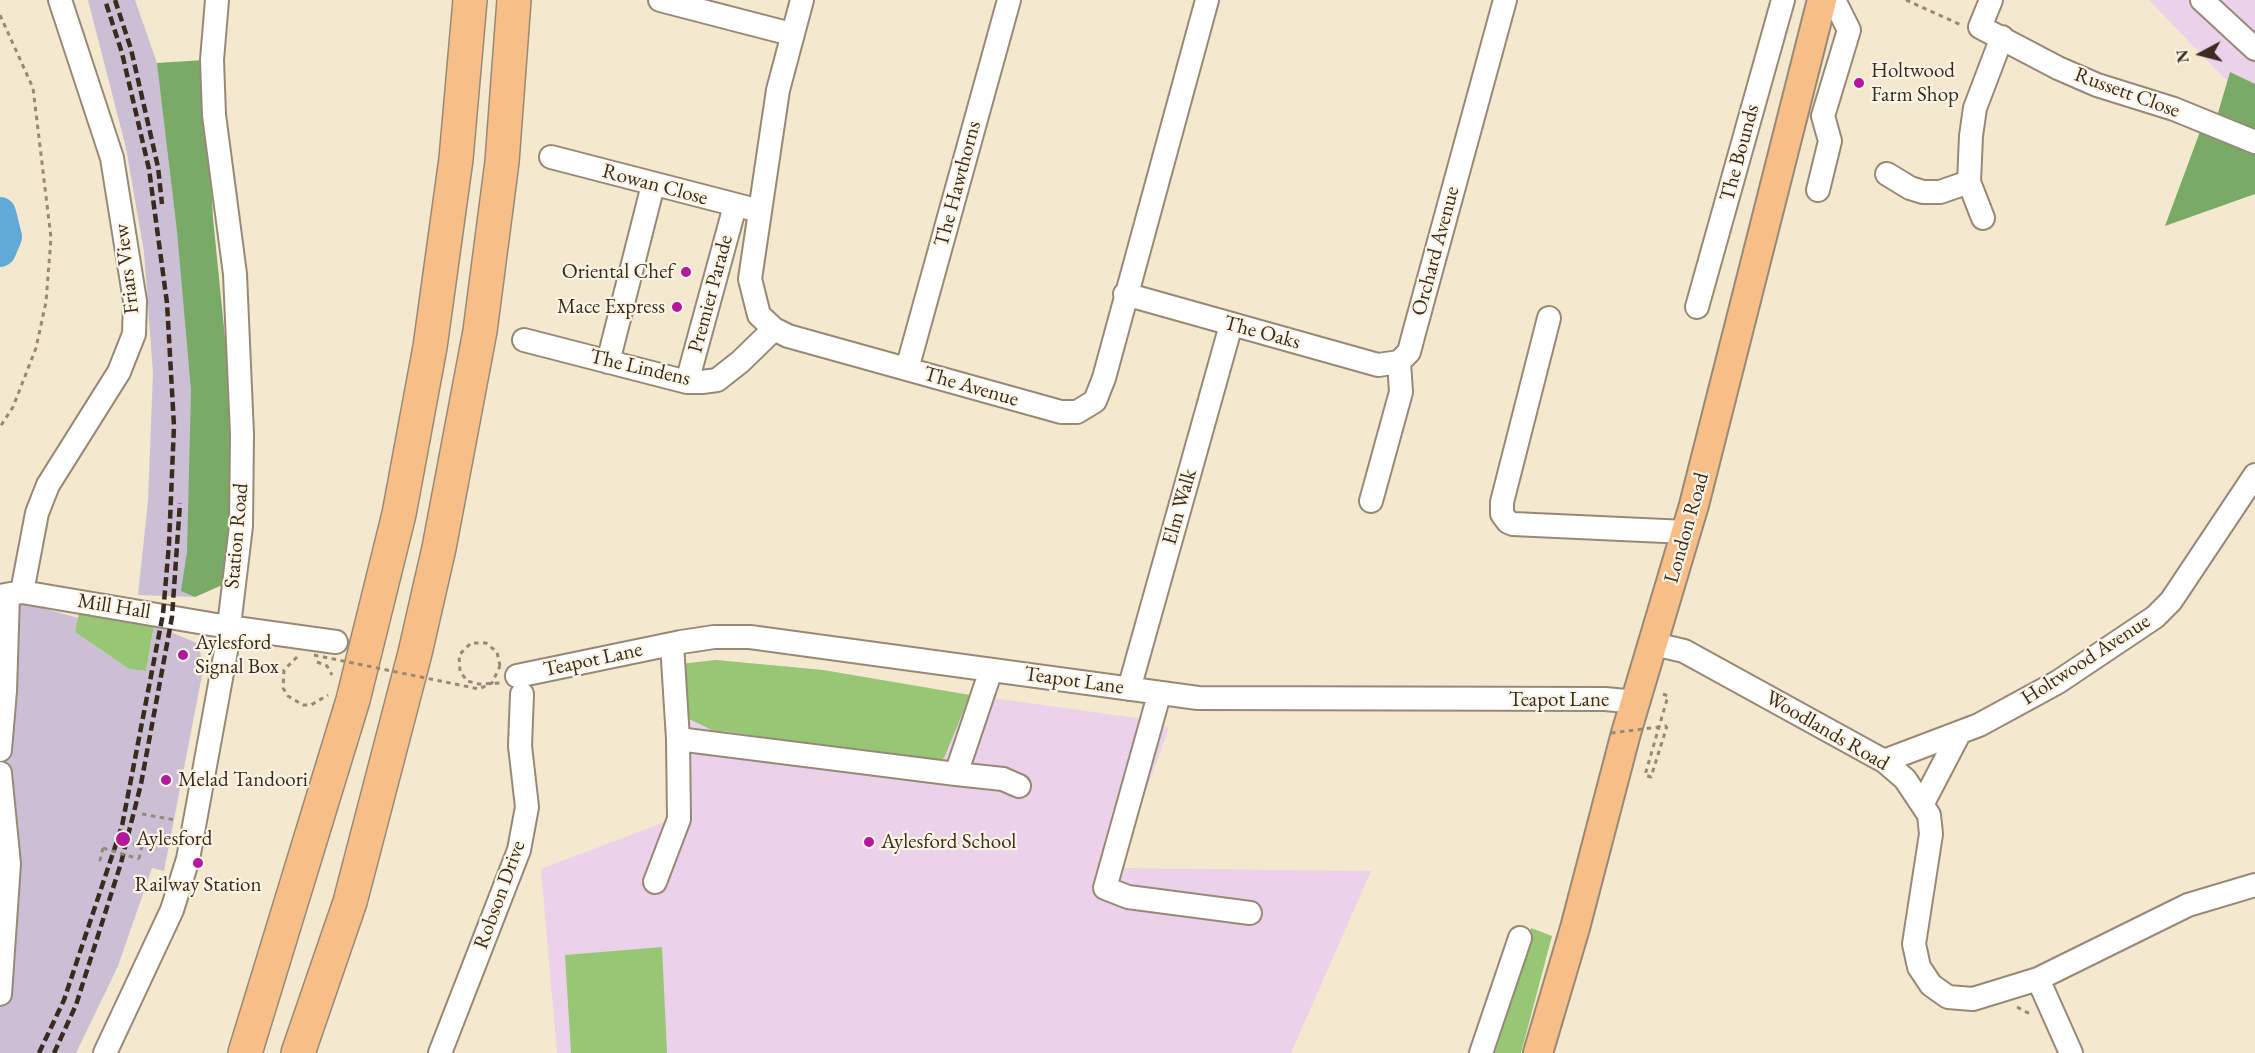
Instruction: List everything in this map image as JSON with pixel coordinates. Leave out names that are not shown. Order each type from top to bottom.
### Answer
[{"type":"highway","points":[[245,1053],[353,700],[399,514],[430,347],[452,194],[466,63],[470,0]]},
{"type":"highway","points":[[298,1053],[350,902],[415,653],[439,548],[480,331],[502,162],[514,0]]},
{"type":"main road","name":"London Road","points":[[1538,1053],[1686,531],[1822,0]]},
{"type":"street","name":"Friars View","points":[[0,750],[10,595],[48,485],[119,372],[134,334],[135,301],[112,158],[60,0]]},
{"type":"street","name":"Station Road","points":[[105,1053],[172,910],[188,859],[206,768],[241,526],[242,434],[235,274],[214,115],[212,60],[217,0]]},
{"type":"street","points":[[660,0],[791,34]]},
{"type":"street","points":[[774,329],[759,315],[750,279],[778,90],[791,34],[802,0]]},
{"type":"street","name":"The Hawthorns","points":[[907,369],[1009,0]]},
{"type":"street","name":"The Avenue","points":[[774,329],[788,336],[1060,412],[1077,412],[1095,402],[1104,378],[1125,294],[1207,0]]},
{"type":"street","name":"Orchard Avenue","points":[[1399,362],[1408,352],[1414,333],[1505,0]]},
{"type":"street","name":"The Bounds","points":[[1697,307],[1783,0]]},
{"type":"street","points":[[1818,190],[1830,141],[1823,116],[1849,30],[1834,0]]},
{"type":"street","points":[[1980,27],[1991,0]]},
{"type":"street","points":[[2202,0],[2255,49]]},
{"type":"street","name":"Russett Close","points":[[1980,27],[2058,68],[2097,85],[2174,109],[2255,142]]},
{"type":"street","points":[[1983,218],[1969,182],[1971,136],[1975,108],[2002,37]]},
{"type":"street","points":[[1793,108],[1823,116]]},
{"type":"street","name":"Rowan Close","points":[[550,157],[760,211]]},
{"type":"street","points":[[1887,174],[1910,188],[1923,192],[1940,192],[1969,182]]},
{"type":"street","points":[[608,362],[652,185]]},
{"type":"street","name":"Premier Parade","points":[[687,382],[735,206]]},
{"type":"street","name":"The Oaks","points":[[1125,294],[1378,365],[1399,362]]},
{"type":"street","points":[[1549,318],[1502,502],[1502,514],[1508,522],[1514,524],[1686,531]]},
{"type":"street","name":"Elm Walk","points":[[1129,689],[1231,325]]},
{"type":"street","name":"The Lindens","points":[[524,340],[687,382],[717,380],[740,362],[774,329]]},
{"type":"street","points":[[1371,501],[1401,392],[1399,362]]},
{"type":"street","name":"Holtwood Avenue","points":[[1884,760],[1959,734],[2058,682],[2155,617],[2171,601],[2255,475]]},
{"type":"street","name":"Mill Hall","points":[[10,595],[336,642]]},
{"type":"street","name":"Teapot Lane","points":[[519,685],[672,644],[714,637],[750,638],[1129,689],[1159,695],[1198,698],[1605,699],[1636,702]]},
{"type":"street","points":[[655,882],[679,819],[678,739],[672,644]]},
{"type":"street","name":"Woodlands Road","points":[[1654,644],[1684,651],[1884,760],[1905,779],[1929,815],[1931,834],[1914,944],[1919,967],[1931,985],[1948,998],[1973,999],[2038,979],[2188,905],[2255,885]]},
{"type":"street","points":[[956,774],[991,670]]},
{"type":"street","name":"Robson Drive","points":[[440,1053],[519,850],[527,807],[520,746],[519,685]]},
{"type":"street","points":[[1159,695],[1106,888],[1128,897],[1250,913]]},
{"type":"street","points":[[1923,803],[1959,734]]},
{"type":"street","points":[[678,739],[1003,779],[1019,786]]},
{"type":"street","points":[[0,773],[9,864],[0,994]]},
{"type":"street","points":[[1481,1053],[1520,938]]},
{"type":"street","points":[[2038,979],[2072,1053]]},
{"type":"path","points":[[1906,0],[1968,29],[1980,27]]},
{"type":"path","points":[[0,15],[33,88],[51,238],[46,302],[36,348],[13,407],[0,427]]},
{"type":"path","points":[[332,689],[320,702],[303,705],[288,696],[283,688],[284,670],[296,657],[314,655],[479,689],[492,684],[497,677],[500,658],[492,646],[479,641],[471,643],[459,655],[460,671],[467,681],[479,684],[499,683],[519,685]]},
{"type":"path","points":[[316,662],[332,671],[333,680]]},
{"type":"path","points":[[1611,733],[1656,727],[1667,726],[1651,777],[1645,775],[1658,730],[1661,718],[1664,707],[1668,696],[1663,694]]},
{"type":"path","points":[[142,814],[181,821]]},
{"type":"path","points":[[104,861],[100,860],[103,848],[139,859],[142,846],[134,844]]},
{"type":"path","points":[[2014,1006],[2037,1018]]},
{"type":"shaded area","points":[[88,0],[135,0],[157,63],[192,90],[229,378],[222,585],[195,597],[138,595],[148,501],[153,373],[144,252],[126,148]]},
{"type":"shaded area","points":[[2149,0],[2255,0],[2255,92],[2224,78]]},
{"type":"shaded area","points":[[0,603],[27,604],[79,618],[75,632],[129,669],[146,671],[154,625],[199,644],[203,670],[164,871],[152,868],[118,966],[76,1053],[0,1053]]},
{"type":"shaded area","name":"Aylesford School","points":[[716,660],[823,670],[970,695],[1137,718],[1169,728],[1118,868],[1371,871],[1291,1053],[557,1053],[541,869],[675,818],[668,665]]},
{"type":"green space","points":[[205,60],[213,218],[229,378],[231,505],[222,585],[195,597],[181,591],[187,552],[191,390],[177,231],[157,63]]},
{"type":"green space","points":[[2230,72],[2255,84],[2255,194],[2165,226],[2201,129],[2218,113]]},
{"type":"green space","points":[[79,613],[154,625],[146,671],[129,669],[75,632]]},
{"type":"green space","points":[[716,660],[823,670],[970,695],[944,758],[934,763],[724,731],[720,734],[687,718],[681,664]]},
{"type":"green space","points":[[1531,928],[1552,936],[1521,1053],[1487,1053]]},
{"type":"green space","points":[[662,947],[667,1053],[571,1053],[565,955]]},
{"type":"waterway","points":[[0,213],[6,237],[0,251]]},
{"type":"railway","points":[[39,1053],[64,1000],[122,826],[163,614],[169,544],[174,426],[167,303],[149,169],[122,53],[105,0]]},
{"type":"railway","points":[[115,0],[131,49],[158,167],[162,204]]},
{"type":"railway","points":[[54,1053],[76,1005],[121,863],[141,784],[172,617],[180,503]]},
{"type":"place","name":"Holtwood Farm Shop","points":[[1859,83]]},
{"type":"place","name":"Oriental Chef","points":[[686,272]]},
{"type":"place","name":"Mace Express","points":[[677,307]]},
{"type":"place","name":"Aylesford Signal Box","points":[[183,655]]},
{"type":"place","name":"Melad Tandoori","points":[[166,780]]},
{"type":"place","name":"Aylesford","points":[[123,839]]},
{"type":"place","name":"Aylesford School","points":[[869,842]]},
{"type":"place","name":"Railway Station","points":[[198,863]]}]
